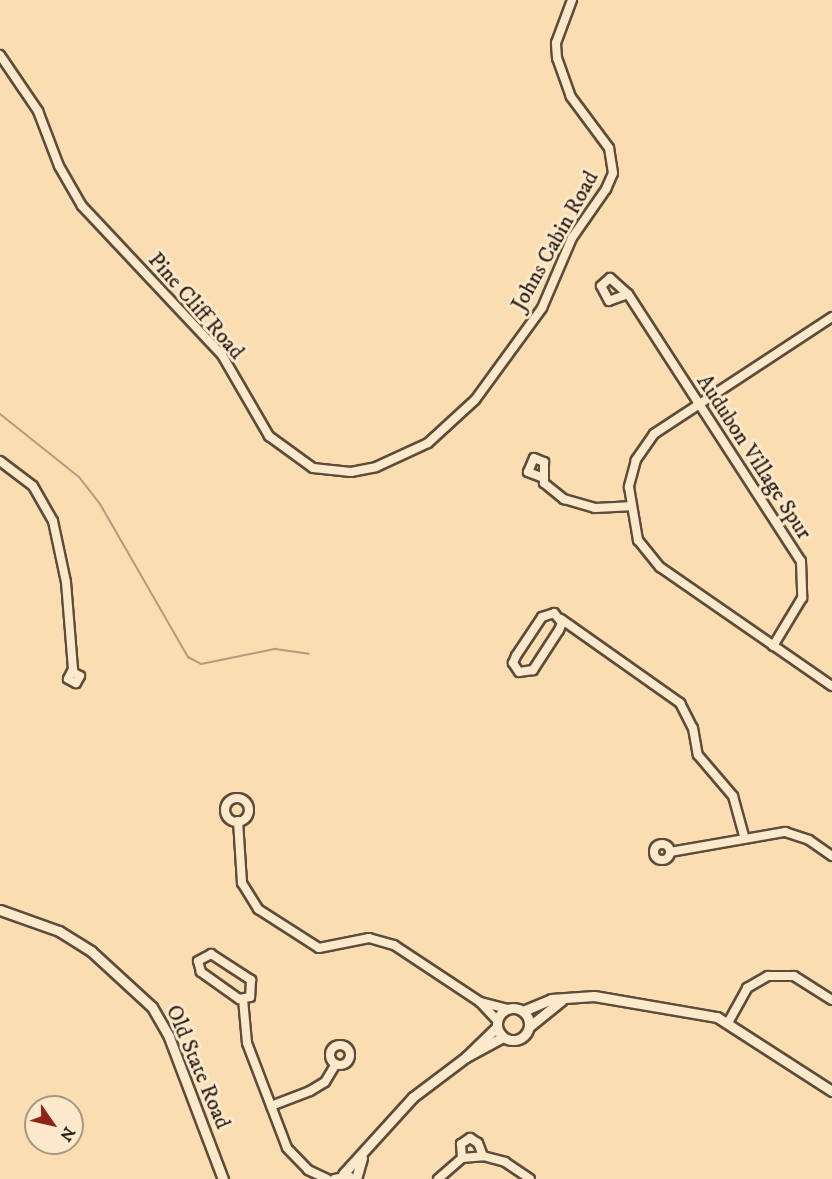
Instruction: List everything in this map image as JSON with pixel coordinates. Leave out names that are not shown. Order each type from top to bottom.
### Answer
[{"type":"street","name":"Johns Cabin Road","points":[[428,443],[475,400],[542,308],[572,238],[613,173],[606,139],[571,97],[560,71],[556,43],[572,0]]},
{"type":"street","name":"Pine Cliff Road","points":[[0,55],[38,111],[59,166],[82,206],[222,356],[259,422],[280,448],[313,468],[351,472],[376,467],[428,443]]},
{"type":"street","name":"Audubon Village Spur","points":[[628,294],[804,569],[802,598],[773,646]]},
{"type":"street","points":[[832,317],[697,404],[644,445],[632,473],[630,506],[638,540],[660,567],[832,686]]},
{"type":"street","points":[[0,460],[33,486],[53,521],[66,582],[72,672]]},
{"type":"street","points":[[541,477],[574,504],[630,506]]},
{"type":"street","points":[[561,620],[559,630],[532,670],[526,674],[516,670],[514,659],[542,616],[554,613],[680,703],[693,728],[701,760],[733,796],[744,836]]},
{"type":"street","points":[[238,821],[242,883],[258,909],[319,948],[369,938],[394,945],[480,1002],[497,1023],[503,1037]]},
{"type":"street","points":[[670,852],[744,836],[794,834],[832,856]]},
{"type":"street","name":"Old State Road","points":[[0,910],[59,932],[91,951],[152,1007],[172,1045],[223,1179]]},
{"type":"street","points":[[211,954],[251,980],[254,991],[243,999],[201,972],[200,958],[211,954]]},
{"type":"street","points":[[729,1021],[747,988],[768,976],[794,976],[832,1000]]},
{"type":"street","points":[[480,1002],[523,1011],[551,999],[594,996],[729,1021],[832,1091]]},
{"type":"street","points":[[243,999],[247,1043],[292,1157],[327,1179]]},
{"type":"street","points":[[339,1177],[363,1156],[413,1097],[466,1058],[503,1037],[520,1039],[530,1026],[562,1000]]},
{"type":"street","points":[[466,1058],[509,1009]]},
{"type":"street","points":[[523,1011],[530,1026]]},
{"type":"street","points":[[271,1106],[310,1091],[325,1082],[336,1064]]},
{"type":"street","points":[[462,1158],[461,1144],[468,1138],[478,1143],[483,1156]]},
{"type":"street","points":[[339,1177],[355,1179],[363,1156]]},
{"type":"street","points":[[438,1179],[462,1158],[483,1156],[505,1162],[530,1179]]},
{"type":"waterway","points":[[0,414],[79,477],[100,504],[188,657],[201,664],[275,649],[309,654]]}]
